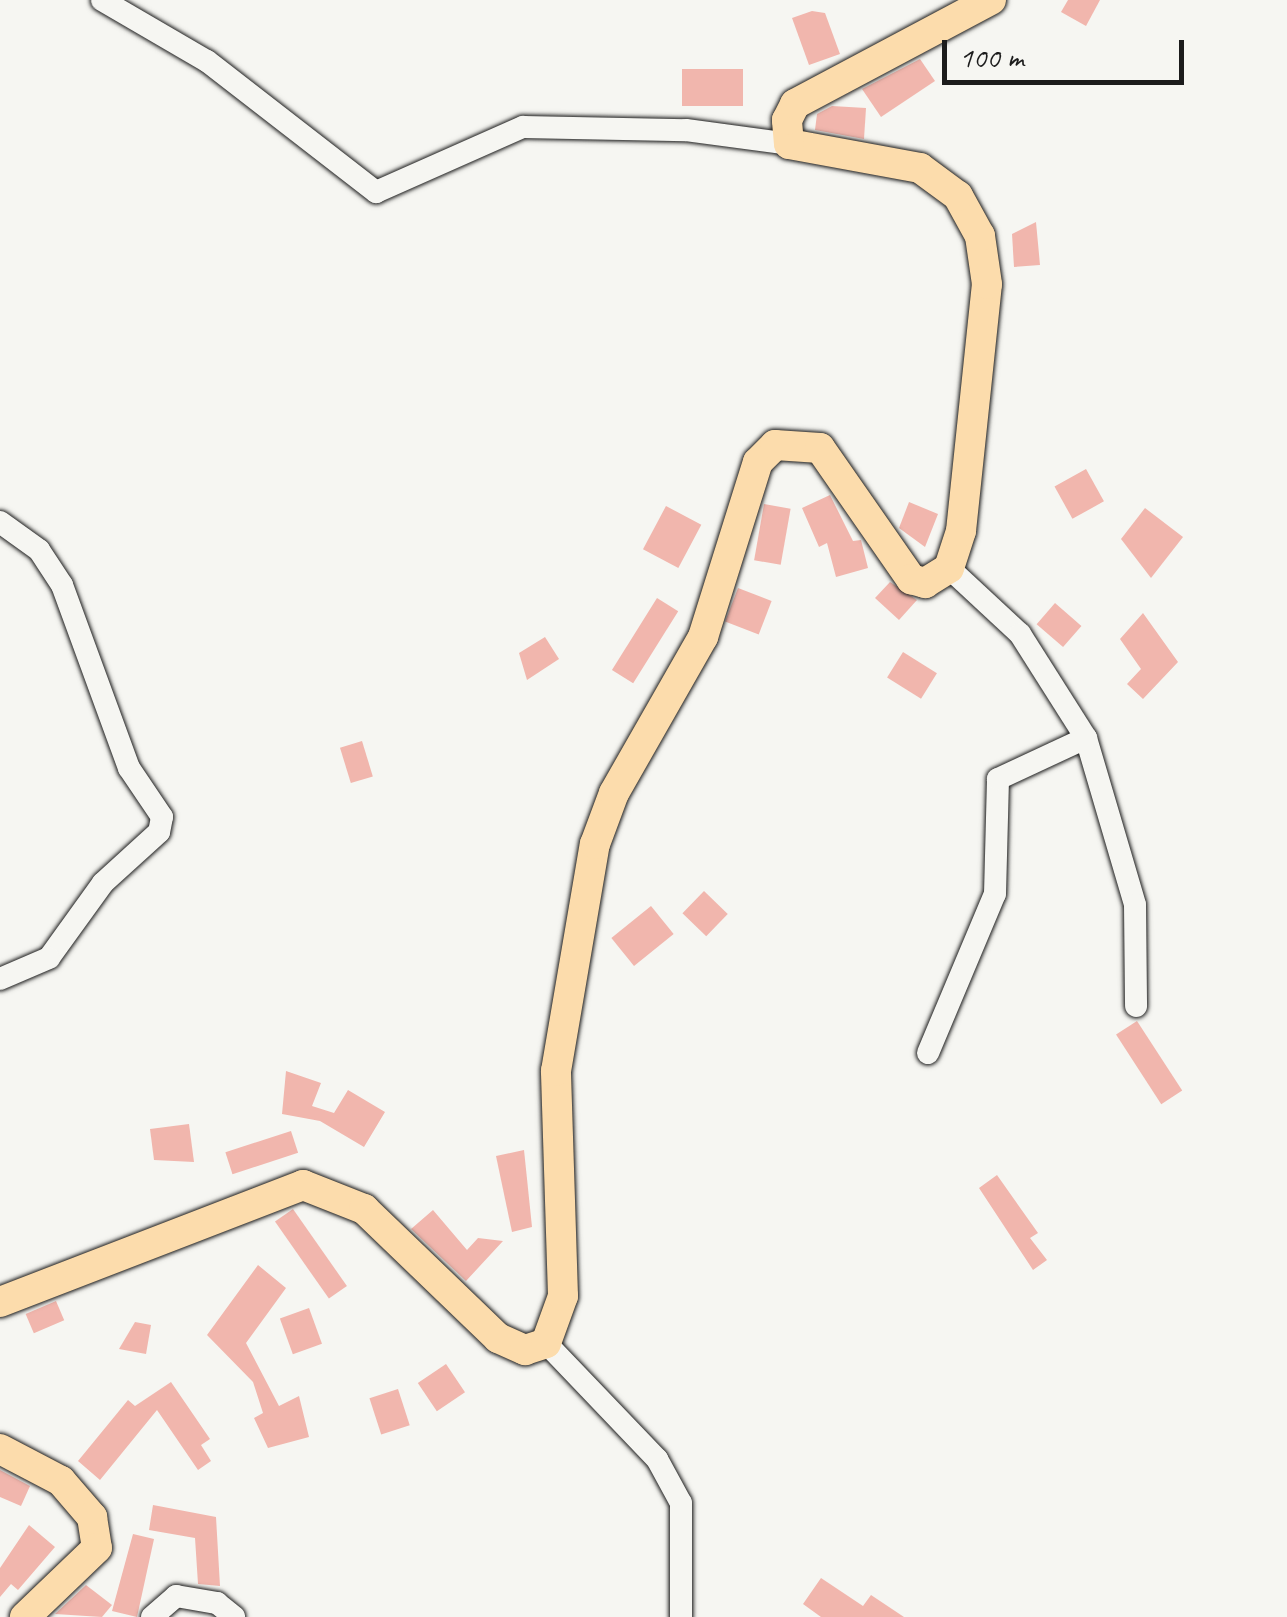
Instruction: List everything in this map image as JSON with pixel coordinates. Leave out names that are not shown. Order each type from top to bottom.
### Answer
[{"type":"main road","points":[[0,1302],[303,1185],[364,1209],[498,1338],[525,1350],[546,1343],[564,1296],[556,1071],[595,844],[614,793],[703,638],[758,462],[774,445],[820,448],[894,564],[925,583],[949,568],[986,284],[980,236],[958,196],[920,168],[789,144],[795,104],[991,0]]},
{"type":"main road","points":[[0,1450],[61,1481],[92,1517],[97,1548],[25,1617]]},
{"type":"street","points":[[102,0],[207,60],[376,192],[523,127],[686,130],[789,144]]},
{"type":"street","points":[[0,522],[39,550],[62,585],[128,768],[162,817],[49,958],[0,979]]},
{"type":"street","points":[[949,568],[1020,634],[1086,738],[1135,905],[1136,1006]]},
{"type":"street","points":[[928,1053],[992,908],[998,779],[1086,738]]},
{"type":"street","points":[[546,1343],[657,1459],[681,1504],[681,1617]]},
{"type":"street","points":[[152,1617],[176,1596],[217,1603],[234,1617]]},
{"type":"building","points":[[1068,0],[1100,0],[1086,26],[1061,12]]},
{"type":"building","points":[[812,11],[825,13],[840,54],[809,65],[792,18]]},
{"type":"building","points":[[920,59],[935,81],[881,117],[862,89]]},
{"type":"building","points":[[682,69],[743,69],[743,106],[682,106]]},
{"type":"building","points":[[832,106],[866,108],[864,139],[815,130],[817,114]]},
{"type":"building","points":[[1036,222],[1040,265],[1014,267],[1012,234]]},
{"type":"building","points":[[1086,469],[1104,501],[1072,519],[1055,486]]},
{"type":"building","points":[[830,495],[853,541],[861,540],[868,568],[836,577],[827,543],[819,547],[802,508]]},
{"type":"building","points":[[909,502],[938,514],[925,547],[899,528]]},
{"type":"building","points":[[764,504],[791,509],[781,565],[754,560]]},
{"type":"building","points":[[666,506],[701,525],[678,568],[643,549]]},
{"type":"building","points":[[1145,508],[1183,537],[1151,578],[1121,539]]},
{"type":"building","points":[[890,582],[917,600],[899,620],[875,598]]},
{"type":"building","points":[[738,588],[772,601],[759,635],[725,622]]},
{"type":"building","points":[[657,598],[678,611],[633,683],[612,670]]},
{"type":"building","points":[[1055,603],[1081,626],[1063,647],[1037,624]]},
{"type":"building","points":[[1143,613],[1178,662],[1143,699],[1127,684],[1141,669],[1120,639]]},
{"type":"building","points":[[545,637],[559,659],[527,680],[519,653]]},
{"type":"building","points":[[903,652],[937,673],[921,699],[887,677]]},
{"type":"building","points":[[362,741],[373,776],[351,783],[340,748]]},
{"type":"building","points":[[704,891],[728,914],[706,936],[682,913]]},
{"type":"building","points":[[651,906],[674,934],[634,966],[611,938]]},
{"type":"building","points":[[1137,1021],[1182,1091],[1161,1104],[1116,1035]]},
{"type":"building","points":[[286,1071],[321,1083],[312,1106],[334,1113],[348,1090],[385,1112],[364,1147],[320,1121],[282,1114]]},
{"type":"building","points":[[189,1124],[194,1162],[154,1160],[150,1129]]},
{"type":"building","points":[[291,1131],[298,1153],[232,1174],[225,1152]]},
{"type":"building","points":[[524,1150],[532,1227],[512,1232],[496,1156]]},
{"type":"building","points":[[997,1175],[1038,1233],[1030,1238],[1047,1260],[1033,1270],[979,1188]]},
{"type":"building","points":[[293,1209],[347,1286],[329,1299],[275,1222]]},
{"type":"building","points":[[433,1210],[467,1250],[478,1238],[503,1241],[466,1281],[411,1229]]},
{"type":"building","points":[[258,1265],[286,1288],[246,1343],[279,1406],[299,1396],[309,1437],[268,1448],[254,1418],[263,1413],[253,1382],[207,1335]]},
{"type":"building","points":[[56,1301],[64,1320],[34,1333],[26,1314]]},
{"type":"building","points":[[309,1308],[322,1344],[293,1354],[280,1319]]},
{"type":"building","points":[[135,1322],[151,1325],[146,1354],[119,1349]]},
{"type":"building","points":[[446,1364],[465,1392],[437,1411],[418,1383]]},
{"type":"building","points":[[171,1382],[210,1439],[201,1445],[211,1461],[198,1470],[157,1410],[100,1480],[78,1461],[128,1400],[135,1406]]},
{"type":"building","points":[[398,1389],[410,1425],[381,1434],[369,1398]]},
{"type":"building","points":[[0,1470],[30,1486],[21,1506],[0,1497]]},
{"type":"building","points":[[153,1505],[216,1517],[220,1586],[198,1584],[195,1538],[149,1530]]},
{"type":"building","points":[[29,1525],[55,1547],[18,1590],[11,1584],[0,1597],[0,1568]]},
{"type":"building","points":[[133,1534],[154,1539],[137,1617],[112,1611]]},
{"type":"building","points":[[821,1578],[863,1606],[871,1595],[904,1617],[821,1617],[803,1604]]},
{"type":"building","points":[[86,1585],[112,1605],[102,1617],[55,1614]]}]
